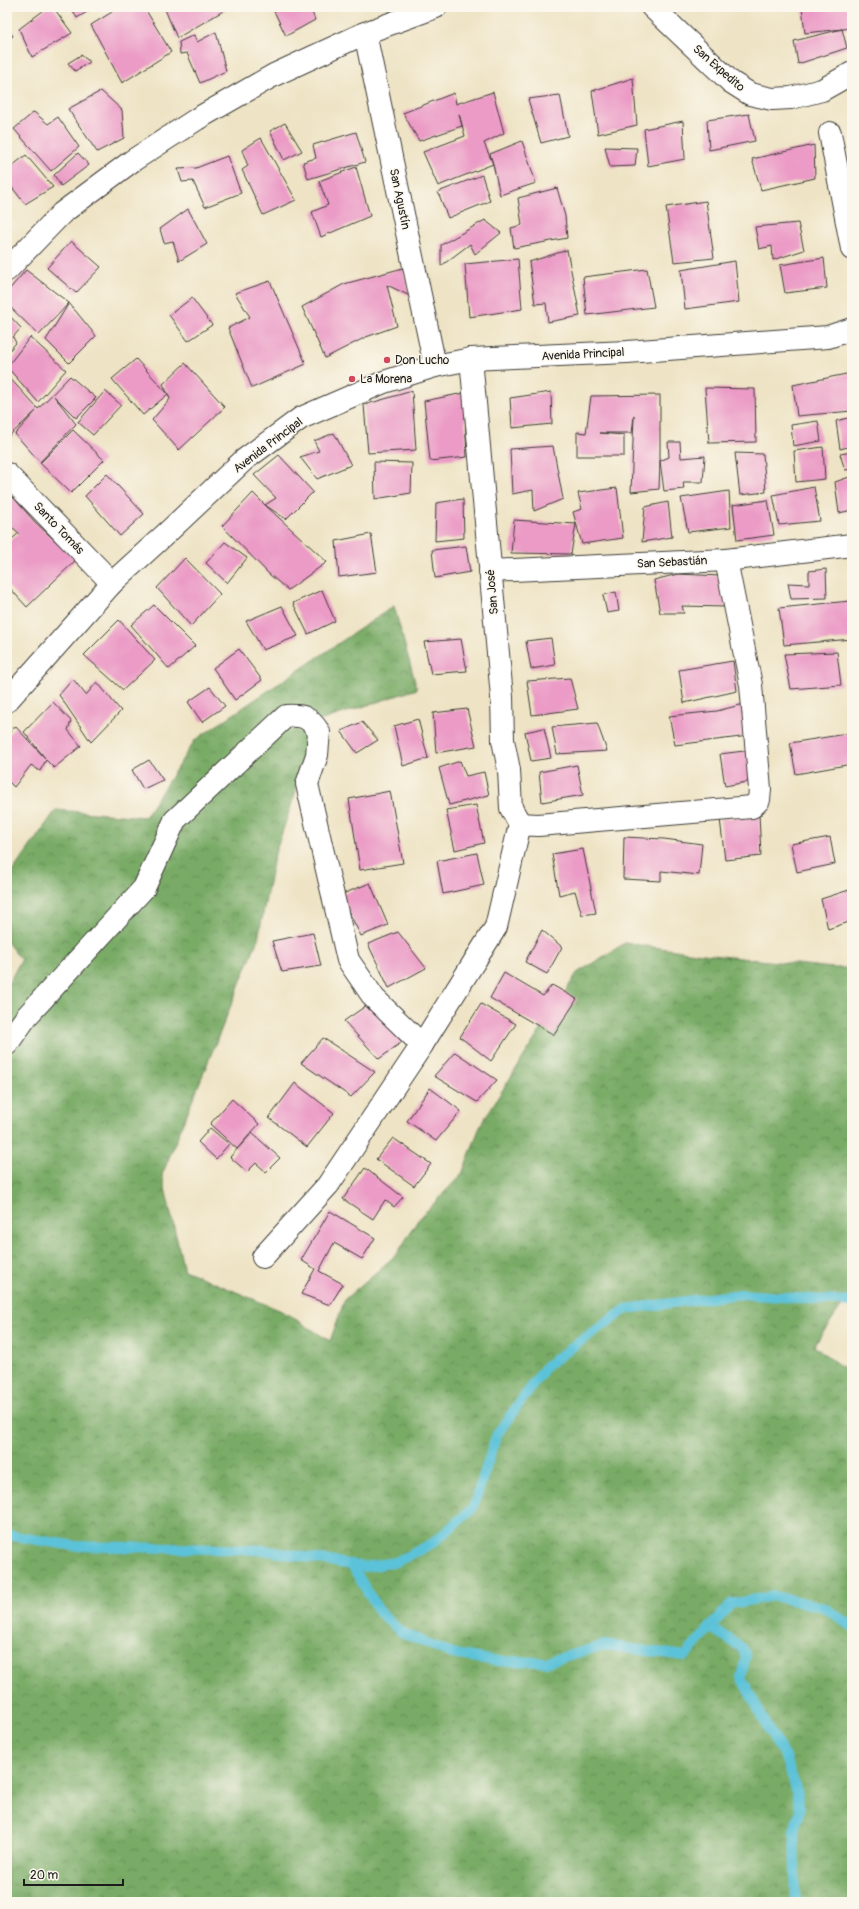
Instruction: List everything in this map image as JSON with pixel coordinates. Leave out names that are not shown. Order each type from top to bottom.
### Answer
[{"type":"street","points":[[7,270],[62,214],[132,161],[197,119],[274,75],[365,33],[436,7]]},
{"type":"street","name":"San Expedito","points":[[652,7],[731,82],[750,94],[772,99],[791,98],[822,90],[852,73]]},
{"type":"street","name":"San Agustín","points":[[365,33],[435,366]]},
{"type":"street","points":[[830,133],[852,249]]},
{"type":"street","name":"Avenida Principal","points":[[7,701],[112,583],[244,460],[301,418],[384,382],[435,366],[471,359],[627,352],[828,336],[852,329]]},
{"type":"street","name":"San José","points":[[471,359],[502,697],[503,740],[509,770],[511,808],[520,824]]},
{"type":"street","name":"Santo Tomás","points":[[7,474],[112,583]]},
{"type":"street","name":"San Sebastián","points":[[490,572],[726,560],[852,545]]},
{"type":"street","points":[[263,1257],[328,1185],[422,1045],[496,927],[520,824],[538,825],[752,807],[759,800],[760,789],[751,685],[726,560]]},
{"type":"street","points":[[7,1044],[27,1016],[144,888],[175,820],[286,716],[300,715],[311,720],[319,732],[316,755],[306,784],[348,960],[374,998],[422,1045]]},
{"type":"green space","points":[[394,606],[417,689],[319,721],[274,857],[258,939],[162,1175],[184,1270],[284,1312],[330,1341],[345,1299],[397,1254],[418,1220],[462,1174],[481,1124],[577,973],[625,943],[703,954],[833,968],[852,968],[852,1290],[814,1346],[852,1375],[852,1902],[7,1902],[7,986],[21,960],[7,942],[7,879],[56,810],[145,817],[195,740]]},
{"type":"building","points":[[48,7],[53,7],[72,33],[32,57],[19,29]]},
{"type":"building","points":[[71,7],[95,7],[77,18]]},
{"type":"building","points":[[120,7],[144,7],[171,52],[122,83],[91,25]]},
{"type":"building","points":[[164,7],[230,7],[177,38]]},
{"type":"building","points":[[272,7],[310,7],[315,20],[286,36]]},
{"type":"building","points":[[802,7],[852,7],[852,28],[805,33]]},
{"type":"building","points":[[7,27],[13,36],[7,41]]},
{"type":"building","points":[[842,29],[847,48],[798,64],[794,41]]},
{"type":"building","points":[[216,32],[226,71],[200,83],[187,53],[180,54],[179,42],[194,35],[197,42]]},
{"type":"building","points":[[81,55],[90,62],[75,71],[68,63]]},
{"type":"building","points":[[633,78],[637,125],[598,134],[592,91]]},
{"type":"building","points":[[101,91],[122,110],[124,138],[97,152],[68,109]]},
{"type":"building","points":[[493,92],[504,133],[484,143],[493,164],[438,186],[423,152],[465,136],[459,114],[462,126],[419,141],[403,113],[454,93],[456,104]]},
{"type":"building","points":[[560,95],[568,136],[541,143],[528,99]]},
{"type":"building","points":[[34,112],[48,124],[58,117],[79,147],[51,171],[14,129]]},
{"type":"building","points":[[749,114],[755,141],[709,150],[707,120]]},
{"type":"building","points":[[683,121],[685,159],[648,166],[644,129]]},
{"type":"building","points":[[285,123],[302,151],[284,160],[270,131]]},
{"type":"building","points":[[356,132],[365,162],[308,179],[303,162],[316,158],[313,145]]},
{"type":"building","points":[[261,138],[296,200],[263,215],[242,170],[248,166],[242,150]]},
{"type":"building","points":[[522,141],[536,183],[500,195],[490,154]]},
{"type":"building","points":[[814,145],[815,178],[761,190],[752,159]]},
{"type":"building","points":[[605,147],[637,148],[635,166],[610,167]]},
{"type":"building","points":[[78,153],[89,165],[61,186],[54,175]]},
{"type":"building","points":[[26,155],[53,187],[25,204],[7,181],[7,170]]},
{"type":"building","points":[[227,156],[241,193],[205,207],[193,181],[182,182],[178,169],[196,168]]},
{"type":"building","points":[[356,167],[370,216],[321,237],[312,212],[328,205],[319,181]]},
{"type":"building","points":[[482,175],[490,201],[448,218],[438,192]]},
{"type":"building","points":[[557,188],[565,216],[567,238],[514,248],[511,228],[522,225],[518,198]]},
{"type":"building","points":[[706,201],[714,258],[674,262],[666,207]]},
{"type":"building","points":[[188,209],[207,244],[179,261],[173,241],[164,243],[160,229]]},
{"type":"building","points":[[485,220],[501,233],[475,254],[470,244],[441,266],[441,245]]},
{"type":"building","points":[[798,223],[804,250],[773,260],[772,246],[759,249],[755,227]]},
{"type":"building","points":[[71,241],[101,267],[76,293],[47,268]]},
{"type":"building","points":[[567,250],[580,316],[548,322],[546,303],[535,304],[529,262]]},
{"type":"building","points":[[824,258],[827,288],[785,293],[780,265]]},
{"type":"building","points":[[518,259],[522,309],[469,317],[465,264]]},
{"type":"building","points":[[735,261],[739,302],[685,309],[681,270]]},
{"type":"building","points":[[403,268],[410,296],[387,285],[397,326],[366,337],[325,358],[302,307],[344,284]]},
{"type":"building","points":[[647,269],[654,307],[587,315],[583,277]]},
{"type":"building","points":[[26,270],[69,303],[39,335],[7,304],[7,292]]},
{"type":"building","points":[[270,281],[306,364],[252,388],[228,328],[250,317],[235,293]]},
{"type":"building","points":[[192,298],[212,325],[188,341],[169,315]]},
{"type":"building","points":[[69,303],[96,336],[69,363],[46,340]]},
{"type":"building","points":[[7,313],[21,328],[13,337],[16,343],[7,353]]},
{"type":"building","points":[[30,337],[66,370],[38,402],[7,367]]},
{"type":"building","points":[[136,359],[168,394],[143,415],[112,379]]},
{"type":"building","points":[[185,363],[225,407],[179,450],[152,420],[170,399],[163,384]]},
{"type":"building","points":[[851,373],[852,411],[797,416],[793,385]]},
{"type":"building","points":[[7,375],[38,409],[70,376],[96,398],[76,418],[54,396],[76,424],[40,462],[15,434],[36,411],[9,436],[7,433]]},
{"type":"building","points":[[705,388],[755,389],[756,442],[709,443]]},
{"type":"building","points":[[105,391],[121,405],[93,435],[78,422]]},
{"type":"building","points":[[412,391],[416,450],[368,453],[364,405]]},
{"type":"building","points":[[551,392],[552,424],[512,428],[510,398]]},
{"type":"building","points":[[464,393],[467,457],[430,461],[424,401]]},
{"type":"building","points":[[660,395],[659,489],[631,492],[634,416],[632,433],[599,433],[624,435],[624,456],[577,456],[577,432],[586,433],[591,396]]},
{"type":"building","points":[[852,417],[852,446],[840,449],[836,421]]},
{"type":"building","points":[[818,421],[821,441],[793,446],[791,425]]},
{"type":"building","points":[[73,430],[104,460],[71,493],[40,463]]},
{"type":"building","points":[[334,433],[351,465],[317,479],[300,457],[319,451],[314,441]]},
{"type":"building","points":[[668,442],[680,442],[681,458],[705,456],[703,482],[683,482],[684,489],[664,491],[660,461],[669,457]]},
{"type":"building","points":[[553,446],[563,499],[534,511],[533,490],[512,494],[510,449]]},
{"type":"building","points":[[823,447],[825,479],[796,482],[794,451]]},
{"type":"building","points":[[852,452],[852,469],[845,470],[840,454]]},
{"type":"building","points":[[735,453],[763,454],[766,492],[740,495]]},
{"type":"building","points":[[279,455],[313,492],[286,519],[265,505],[276,498],[254,475]]},
{"type":"building","points":[[374,462],[412,463],[411,493],[375,499]]},
{"type":"building","points":[[107,474],[144,514],[120,536],[85,496]]},
{"type":"building","points":[[852,476],[852,510],[839,513],[835,482]]},
{"type":"building","points":[[814,487],[820,521],[779,525],[773,495]]},
{"type":"building","points":[[617,488],[623,538],[582,544],[573,512],[582,509],[578,493]]},
{"type":"building","points":[[729,491],[731,527],[688,532],[681,498]]},
{"type":"building","points":[[253,493],[327,562],[288,590],[270,575],[222,526]]},
{"type":"building","points":[[13,497],[34,521],[76,560],[27,607],[7,585],[7,550],[9,549],[7,543],[19,533],[7,523],[7,503]]},
{"type":"building","points":[[463,499],[464,538],[435,541],[436,503]]},
{"type":"building","points":[[768,500],[774,535],[737,540],[733,505]]},
{"type":"building","points":[[668,502],[672,537],[642,542],[645,507]]},
{"type":"building","points":[[514,520],[576,524],[571,554],[511,553]]},
{"type":"building","points":[[371,534],[377,572],[339,577],[336,541]]},
{"type":"building","points":[[225,542],[247,558],[227,583],[206,563]]},
{"type":"building","points":[[466,546],[470,572],[435,578],[432,550]]},
{"type":"building","points":[[185,558],[220,594],[191,626],[157,588]]},
{"type":"building","points":[[826,569],[827,598],[791,599],[788,583],[809,584],[809,571]]},
{"type":"building","points":[[678,574],[721,576],[726,607],[682,606],[684,613],[660,613],[654,580]]},
{"type":"building","points":[[322,590],[335,621],[308,634],[293,603]]},
{"type":"building","points":[[616,592],[619,611],[607,613],[603,595]]},
{"type":"building","points":[[850,601],[852,639],[784,645],[779,608]]},
{"type":"building","points":[[154,605],[195,646],[169,669],[131,625]]},
{"type":"building","points":[[282,606],[298,636],[263,650],[246,621]]},
{"type":"building","points":[[119,620],[155,660],[123,690],[84,655]]},
{"type":"building","points":[[551,638],[555,665],[531,669],[526,641]]},
{"type":"building","points":[[461,639],[467,671],[431,674],[424,642]]},
{"type":"building","points":[[239,649],[262,680],[235,700],[213,668]]},
{"type":"building","points":[[837,652],[841,685],[791,689],[784,654]]},
{"type":"building","points":[[733,661],[737,691],[684,703],[679,670]]},
{"type":"building","points":[[570,678],[578,709],[532,715],[527,681]]},
{"type":"building","points":[[73,679],[86,695],[97,682],[121,711],[91,742],[59,695]]},
{"type":"building","points":[[210,687],[225,706],[202,722],[188,702]]},
{"type":"building","points":[[53,702],[71,721],[68,730],[81,746],[54,768],[46,760],[40,771],[31,765],[14,787],[7,780],[7,737],[15,726],[45,758],[24,732]]},
{"type":"building","points":[[744,704],[749,736],[675,745],[669,716],[717,711]]},
{"type":"building","points":[[467,709],[476,746],[436,753],[433,713]]},
{"type":"building","points":[[418,719],[428,758],[403,766],[394,726]]},
{"type":"building","points":[[362,722],[378,740],[357,753],[341,731]]},
{"type":"building","points":[[597,723],[607,751],[557,754],[552,727]]},
{"type":"building","points":[[544,728],[551,758],[531,761],[525,732]]},
{"type":"building","points":[[852,733],[852,764],[796,774],[790,743]]},
{"type":"building","points":[[752,750],[752,781],[725,786],[720,754]]},
{"type":"building","points":[[149,760],[163,780],[143,789],[132,770]]},
{"type":"building","points":[[460,761],[466,776],[484,772],[489,795],[449,805],[439,768]]},
{"type":"building","points":[[577,765],[583,795],[542,802],[539,772]]},
{"type":"building","points":[[390,791],[403,863],[360,870],[349,799]]},
{"type":"building","points":[[476,805],[484,843],[455,850],[446,810]]},
{"type":"building","points":[[759,814],[761,856],[725,860],[720,819]]},
{"type":"building","points":[[624,837],[664,839],[702,844],[699,875],[661,871],[661,881],[623,879]]},
{"type":"building","points":[[830,837],[835,864],[797,872],[791,844]]},
{"type":"building","points":[[583,849],[596,913],[582,915],[575,891],[559,895],[552,854]]},
{"type":"building","points":[[477,853],[484,885],[443,894],[437,861]]},
{"type":"building","points":[[370,883],[388,925],[361,936],[340,895]]},
{"type":"building","points":[[849,890],[852,898],[852,921],[828,929],[821,899]]},
{"type":"building","points":[[542,930],[562,947],[547,974],[525,962]]},
{"type":"building","points":[[398,932],[426,968],[389,988],[368,944]]},
{"type":"building","points":[[313,933],[321,966],[282,972],[272,941]]},
{"type":"building","points":[[504,973],[543,996],[552,985],[577,999],[554,1035],[490,998]]},
{"type":"building","points":[[370,1003],[402,1042],[379,1059],[344,1021]]},
{"type":"building","points":[[481,1004],[516,1024],[491,1061],[460,1037]]},
{"type":"building","points":[[323,1038],[375,1072],[351,1097],[301,1063]]},
{"type":"building","points":[[455,1052],[497,1080],[477,1102],[434,1076]]},
{"type":"building","points":[[295,1083],[334,1113],[307,1147],[269,1118]]},
{"type":"building","points":[[430,1088],[461,1111],[436,1141],[407,1121]]},
{"type":"building","points":[[232,1099],[259,1124],[237,1149],[210,1124]]},
{"type":"building","points":[[210,1128],[229,1144],[216,1159],[198,1142]]},
{"type":"building","points":[[252,1133],[280,1158],[266,1172],[256,1163],[247,1172],[230,1157]]},
{"type":"building","points":[[393,1138],[431,1164],[414,1186],[376,1159]]},
{"type":"building","points":[[365,1168],[403,1197],[394,1207],[385,1200],[373,1219],[343,1199]]},
{"type":"building","points":[[330,1211],[375,1238],[362,1259],[334,1243],[319,1271],[343,1284],[330,1305],[301,1294],[315,1269],[301,1260]]},
{"type":"waterway","points":[[7,1535],[75,1546],[263,1550],[365,1567],[396,1562],[433,1543],[473,1508],[497,1434],[547,1365],[626,1309],[741,1294],[852,1302]]},
{"type":"waterway","points":[[351,1564],[380,1613],[401,1632],[452,1654],[498,1661],[547,1662],[604,1645],[685,1656],[731,1604],[773,1596],[823,1607],[852,1626]]},
{"type":"waterway","points":[[710,1627],[741,1647],[746,1656],[741,1677],[774,1739],[783,1752],[794,1782],[800,1809],[794,1831],[796,1902]]},
{"type":"place","name":"Don Lucho","points":[[387,360]]},
{"type":"place","name":"La Morena","points":[[352,379]]}]
